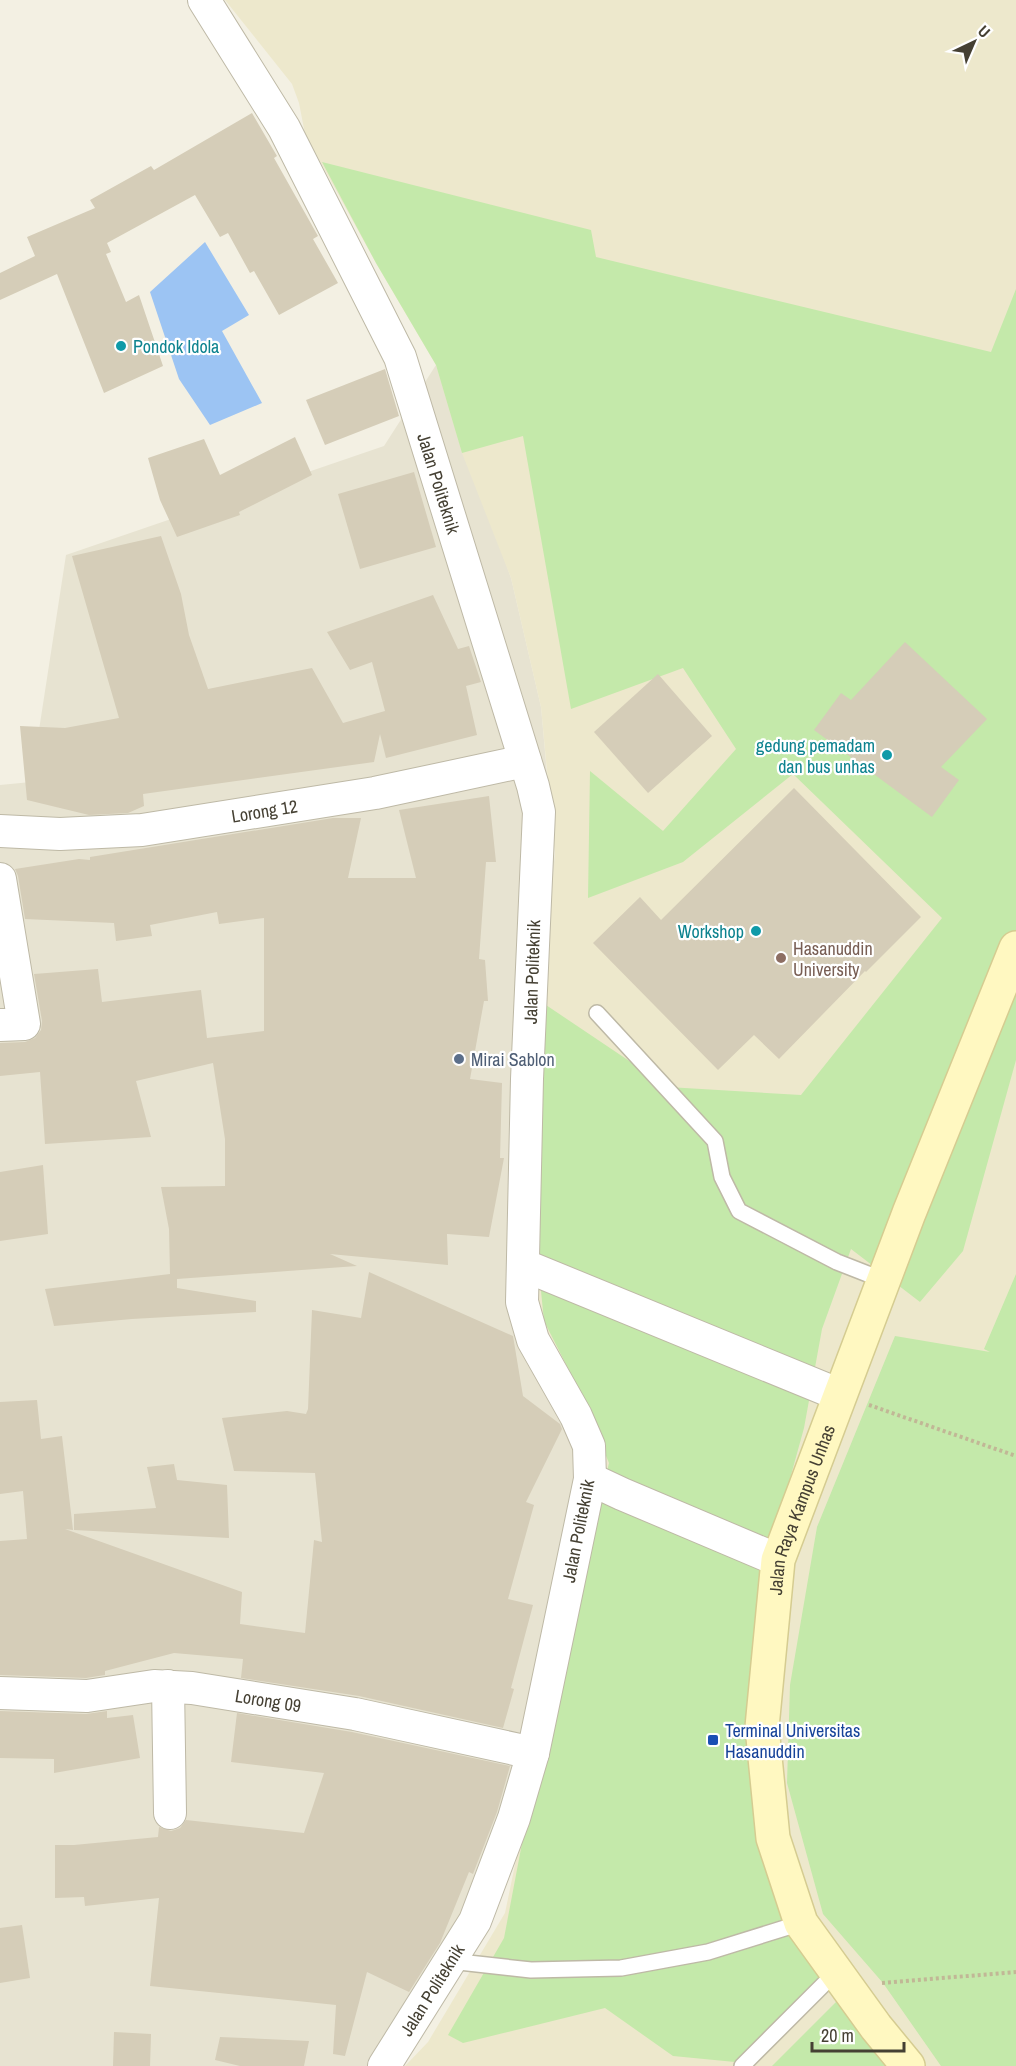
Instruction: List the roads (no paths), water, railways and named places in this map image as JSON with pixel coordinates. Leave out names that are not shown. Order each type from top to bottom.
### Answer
[{"type":"street","name":"Jalan Politeknik","points":[[204,0],[285,128],[400,357],[533,786],[538,812],[527,1079],[522,1302],[533,1340],[576,1416],[589,1446],[590,1479],[533,1753],[514,1818],[475,1921],[384,2066]]},
{"type":"street","name":"Lorong 12","points":[[0,831],[60,834],[142,830],[375,793],[525,761]]},
{"type":"street","points":[[0,879],[12,1024]]},
{"type":"street","name":"Jalan Raya Kampus Unhas","points":[[908,2066],[876,2027],[801,1923],[773,1838],[762,1727],[778,1560],[883,1280],[1016,948]]},
{"type":"street","points":[[523,1265],[840,1395]]},
{"type":"street","points":[[590,1479],[778,1560]]},
{"type":"street","points":[[168,1686],[170,1813]]},
{"type":"street","name":"Lorong 09","points":[[0,1693],[87,1695],[168,1686],[192,1688],[355,1714],[533,1753]]},
{"type":"lane","points":[[597,1013],[715,1141],[722,1177],[739,1211],[837,1262],[883,1280]]},
{"type":"lane","points":[[450,1961],[531,1970],[621,1968],[708,1952],[801,1923]]},
{"type":"lane","points":[[742,2066],[841,1979]]},
{"type":"water","points":[[205,242],[249,315],[222,331],[262,403],[210,425],[179,379],[150,292]]},
{"type":"place","name":"Pondok Idola","points":[[121,346]]},
{"type":"place","name":"gedung pemadam dan bus unhas","points":[[887,755]]},
{"type":"place","name":"Workshop","points":[[756,931]]},
{"type":"place","name":"Hasanuddin University","points":[[781,958]]},
{"type":"place","name":"Mirai Sablon","points":[[459,1059]]},
{"type":"place","name":"Terminal Universitas Hasanuddin","points":[[713,1740]]}]
